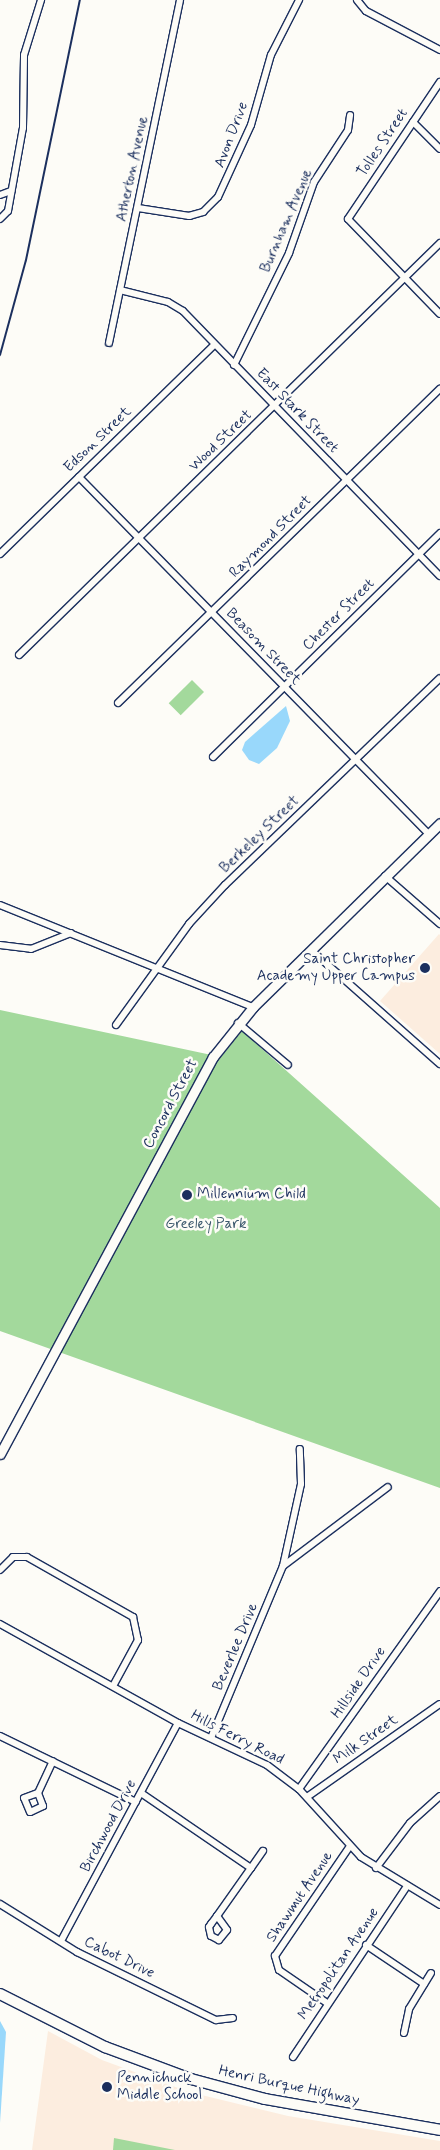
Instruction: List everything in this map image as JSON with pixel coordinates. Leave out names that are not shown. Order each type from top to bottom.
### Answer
[{"type":"main road","name":"Concord Street","points":[[0,1454],[198,1081],[238,1023],[440,823]]},
{"type":"main road","name":"Henri Burque Highway","points":[[0,1994],[105,2047],[191,2080],[265,2099],[440,2130]]},
{"type":"street","points":[[0,219],[7,214],[12,191],[23,128],[24,55],[40,0]]},
{"type":"street","name":"Atherton Avenue","points":[[109,343],[180,0]]},
{"type":"street","name":"Avon Drive","points":[[138,208],[189,216],[203,212],[218,197],[251,125],[270,55],[299,0]]},
{"type":"street","points":[[358,3],[440,50]]},
{"type":"street","name":"Tolles Street","points":[[404,278],[348,219],[440,82]]},
{"type":"street","name":"Burnham Avenue","points":[[234,365],[289,253],[314,182],[348,130],[350,115]]},
{"type":"street","points":[[413,122],[440,149]]},
{"type":"street","points":[[0,195],[12,191]]},
{"type":"street","name":"Wood Street","points":[[19,655],[275,407],[440,243]]},
{"type":"street","points":[[404,278],[440,314]]},
{"type":"street","name":"East Stark Street","points":[[120,290],[176,306],[440,576]]},
{"type":"street","name":"Edson Street","points":[[0,554],[214,345]]},
{"type":"street","name":"Raymond Street","points":[[118,703],[440,389]]},
{"type":"street","name":"Beasom Street","points":[[79,477],[428,834]]},
{"type":"street","name":"Chester Street","points":[[212,757],[440,533]]},
{"type":"street","name":"Berkeley Street","points":[[116,1026],[158,967],[225,885],[440,678]]},
{"type":"street","points":[[385,876],[440,924]]},
{"type":"street","points":[[0,905],[158,967],[253,1007]]},
{"type":"street","points":[[0,945],[31,949],[71,933]]},
{"type":"street","points":[[311,950],[440,1064]]},
{"type":"street","points":[[238,1023],[288,1065]]},
{"type":"street","name":"Beverlee Drive","points":[[211,1738],[284,1566],[301,1484],[300,1448]]},
{"type":"street","points":[[284,1566],[388,1488]]},
{"type":"street","points":[[0,1570],[8,1560],[27,1557],[133,1617],[138,1640],[113,1686]]},
{"type":"street","name":"Hillside Drive","points":[[299,1789],[440,1591]]},
{"type":"street","name":"Hills Ferry Road","points":[[0,1624],[178,1722],[267,1765],[299,1789],[350,1846],[376,1868],[440,1905]]},
{"type":"street","name":"Milk Street","points":[[306,1797],[440,1704]]},
{"type":"street","name":"Birchwood Drive","points":[[61,1941],[178,1722]]},
{"type":"street","points":[[0,1736],[136,1802]]},
{"type":"street","points":[[38,1793],[53,1761]]},
{"type":"street","points":[[141,1793],[251,1868]]},
{"type":"street","points":[[376,1868],[410,1823],[440,1796]]},
{"type":"street","name":"Shawmut Avenue","points":[[327,2003],[275,1964],[277,1950],[350,1846]]},
{"type":"street","points":[[217,1916],[263,1851]]},
{"type":"street","name":"Metropolitan Avenue","points":[[293,2057],[327,2003],[407,1886]]},
{"type":"street","name":"Cabot Drive","points":[[0,1904],[61,1941],[216,2020],[233,2018]]},
{"type":"street","points":[[366,1945],[424,1984]]},
{"type":"street","points":[[404,2033],[409,2010],[431,1973]]},
{"type":"shaded area","name":"Saint Christopher Academy Upper Campus","points":[[440,935],[440,1054],[380,1001]]},
{"type":"shaded area","name":"Pennichuck Middle School","points":[[48,2031],[102,2060],[189,2092],[288,2116],[440,2141],[440,2150],[32,2150]]},
{"type":"green space","points":[[192,680],[204,692],[181,715],[169,703]]},
{"type":"green space","name":"Greeley Park","points":[[0,1010],[221,1057],[242,1031],[440,1208],[440,1488],[0,1331]]},
{"type":"green space","points":[[114,2138],[175,2150],[113,2150]]},
{"type":"water","points":[[286,706],[290,721],[277,748],[259,764],[249,760],[242,750],[245,742]]},
{"type":"water","points":[[0,2021],[6,2032],[0,2123]]},
{"type":"railway","points":[[0,355],[26,260],[80,0]]},
{"type":"place","name":"Saint Christopher Academy Upper Campus","points":[[425,968]]},
{"type":"place","name":"Millennium Child","points":[[187,1195]]},
{"type":"place","name":"Pennichuck Middle School","points":[[107,2087]]}]
